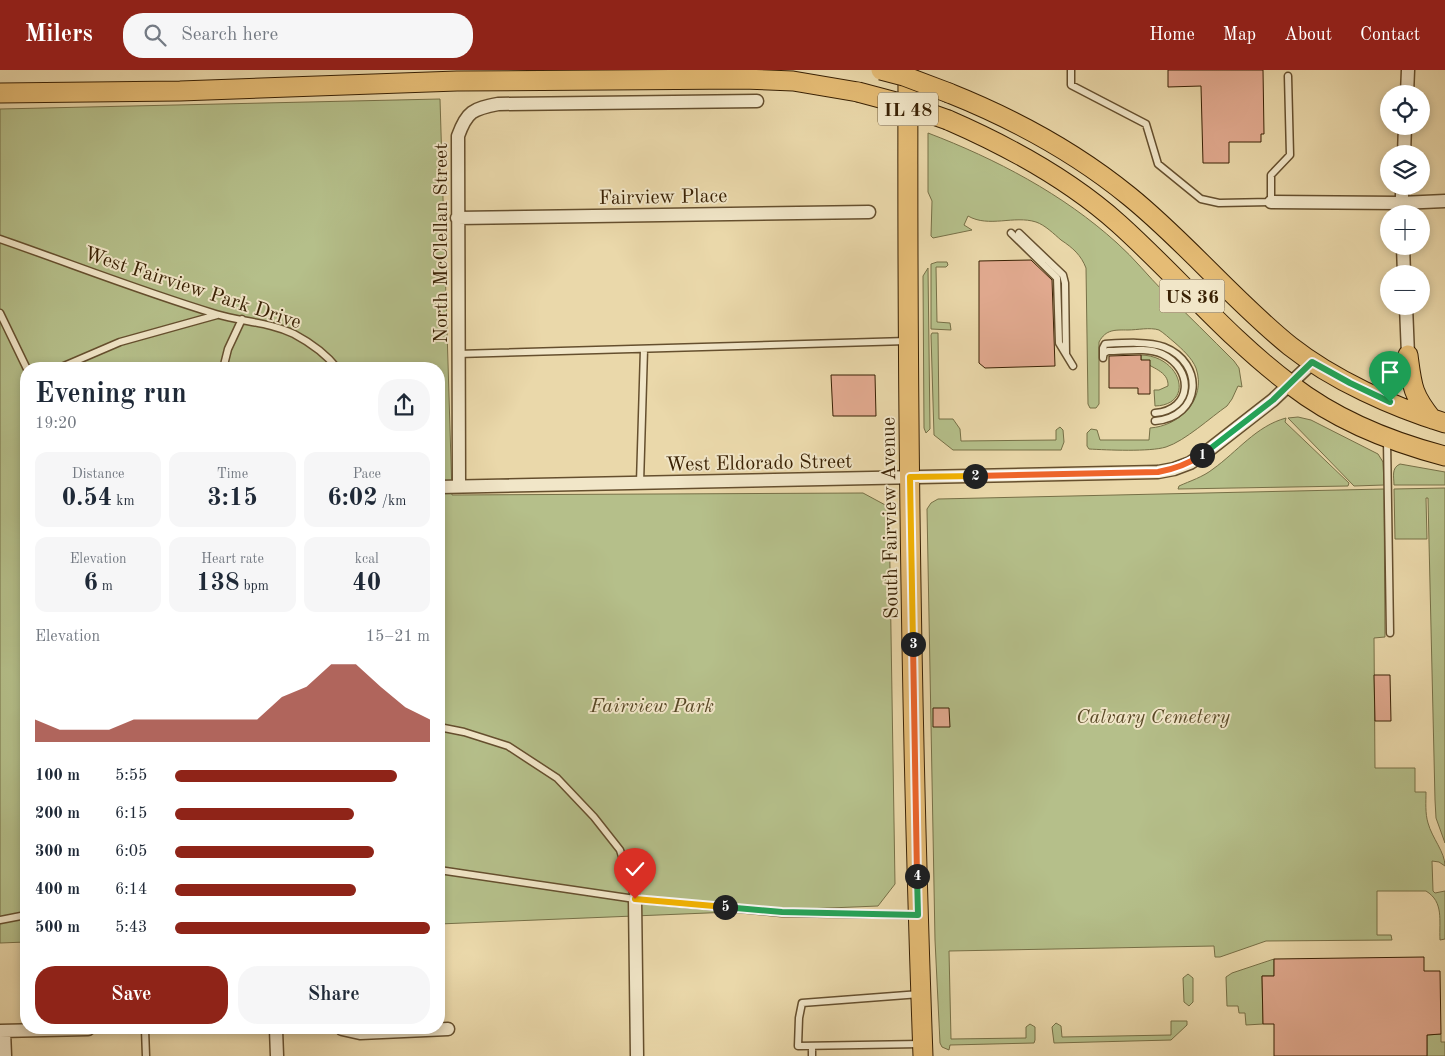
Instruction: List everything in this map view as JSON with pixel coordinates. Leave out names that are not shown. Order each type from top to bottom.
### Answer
[{"type":"main road","name":"US 36","points":[[881,70],[904,76],[949,93],[1020,125],[1060,148],[1129,196],[1168,230],[1254,314],[1290,346],[1312,362],[1390,402],[1439,421]]},
{"type":"main road","name":"South Fairview Avenue","points":[[908,70],[910,477],[918,915],[923,1050]]},
{"type":"main road","name":"US 36","points":[[0,93],[180,91],[457,81],[743,78],[793,81],[858,92],[903,104],[948,120],[992,139],[1062,180],[1118,223],[1245,347],[1290,385],[1334,413],[1387,436],[1445,456]]},
{"type":"main road","points":[[1408,356],[1413,391],[1420,404],[1439,421]]},
{"type":"street","points":[[1407,85],[1408,70]]},
{"type":"street","name":"North McClellan Street","points":[[459,486],[458,136],[464,119],[478,108],[508,104],[757,101]]},
{"type":"street","points":[[1420,205],[1445,201]]},
{"type":"street","points":[[1271,202],[1380,207]]},
{"type":"street","name":"Fairview Place","points":[[457,218],[869,212]]},
{"type":"street","points":[[1406,315],[1408,356]]},
{"type":"street","name":"West Eldorado Street","points":[[445,487],[1158,472],[1190,463],[1220,442],[1290,385],[1312,362]]},
{"type":"street","points":[[635,899],[638,1056]]},
{"type":"street","points":[[5,1056],[2,1031],[20,1031]]},
{"type":"street","points":[[276,1034],[276,1056]]},
{"type":"lane","points":[[1071,70],[1071,85],[1146,124],[1158,164],[1200,199],[1219,203],[1271,202],[1271,175],[1290,155],[1288,76]]},
{"type":"lane","points":[[1011,233],[1057,278],[1059,343],[1073,366]]},
{"type":"lane","points":[[1019,233],[1063,275],[1065,284],[1066,355]]},
{"type":"lane","name":"West Fairview Park Drive","points":[[0,239],[218,315],[276,327],[293,333],[316,347],[332,362]]},
{"type":"lane","points":[[0,313],[24,362]]},
{"type":"lane","points":[[73,362],[120,342],[218,315]]},
{"type":"lane","points":[[225,362],[228,349],[242,320]]},
{"type":"lane","points":[[458,354],[909,341]]},
{"type":"lane","points":[[1155,413],[1170,410],[1183,396],[1184,376],[1175,363],[1161,354],[1149,351],[1108,351],[1104,353],[1103,358],[1105,344],[1149,344],[1168,349],[1185,362],[1192,377],[1193,386],[1190,400],[1181,413],[1173,418],[1155,421]]},
{"type":"lane","points":[[640,483],[644,349]]},
{"type":"lane","points":[[1387,436],[1390,633]]},
{"type":"lane","points":[[445,729],[464,732],[508,746],[557,778],[594,817],[620,850],[635,899]]},
{"type":"lane","points":[[445,871],[635,899],[782,912],[918,915]]},
{"type":"lane","points":[[0,920],[20,916]]},
{"type":"lane","points":[[921,994],[802,1003],[799,1018],[798,1046],[923,1050]]},
{"type":"lane","points":[[145,1034],[146,1056]]},
{"type":"lane","points":[[812,1046],[812,1056]]},
{"type":"green space","name":"Fairview Park","points":[[440,99],[452,495],[863,493],[889,507],[895,884],[878,906],[445,924],[445,362],[20,362],[20,942],[0,943],[0,109]]},
{"type":"green space","points":[[928,133],[979,154],[1028,179],[1074,209],[1117,243],[1239,368],[1242,387],[1238,386],[1227,406],[1189,434],[1166,447],[1139,450],[1089,449],[1087,446],[1087,433],[1091,429],[1097,430],[1100,440],[1149,440],[1150,428],[1161,426],[1180,417],[1194,401],[1198,391],[1198,380],[1194,364],[1183,351],[1159,330],[1119,330],[1108,332],[1099,342],[1099,404],[1096,408],[1090,408],[1088,404],[1086,268],[1082,259],[1046,227],[1028,220],[984,221],[968,216],[964,225],[972,230],[933,238],[931,236],[932,201],[928,192]]},
{"type":"green space","points":[[947,262],[948,265],[946,267],[936,267],[937,322],[950,323],[951,330],[931,329],[931,264]]},
{"type":"green space","points":[[928,268],[930,429],[926,433],[924,428],[923,276]]},
{"type":"green space","points":[[932,333],[938,333],[939,419],[953,419],[960,429],[961,441],[1056,440],[1056,430],[1060,427],[1063,430],[1064,442],[1061,450],[953,450],[934,435]]},
{"type":"green space","points":[[1141,355],[1155,357],[1166,363],[1174,371],[1178,380],[1179,390],[1175,398],[1168,404],[1155,406],[1154,390],[1168,386],[1168,381],[1163,373],[1141,360]]},
{"type":"green space","points":[[1298,417],[1311,420],[1378,454],[1383,462],[1384,485],[1354,486],[1288,418]]},
{"type":"green space","points":[[1286,418],[1285,422],[1349,483],[1348,486],[1178,489],[1179,486],[1209,472],[1265,427]]},
{"type":"green space","points":[[1400,464],[1445,472],[1445,485],[1394,485],[1394,470]]},
{"type":"green space","points":[[1445,488],[1445,843],[1436,818],[1435,800],[1428,498],[1426,498],[1427,539],[1395,539],[1394,489]]},
{"type":"green space","name":"Calvary Cemetery","points":[[1384,489],[1385,637],[1374,638],[1375,768],[1415,768],[1415,792],[1426,792],[1428,823],[1441,850],[1445,866],[1439,862],[1432,861],[1433,891],[1435,893],[1445,891],[1445,939],[1440,940],[1438,906],[1432,895],[1426,891],[1377,891],[1377,935],[1391,935],[1392,940],[1266,941],[1220,957],[1215,957],[1214,946],[949,951],[951,1039],[1026,1038],[1026,1027],[1030,1024],[1035,1027],[1035,1040],[1034,1043],[950,1045],[949,1050],[942,1047],[940,1043],[935,940],[927,509],[931,503],[938,499]]},
{"type":"green space","points":[[1274,959],[1274,976],[1262,976],[1263,1024],[1246,1025],[1245,1013],[1239,1013],[1238,1006],[1227,1006],[1226,977],[1232,973]]},
{"type":"green space","points":[[1188,974],[1193,978],[1193,1002],[1189,1006],[1184,1002],[1183,978]]},
{"type":"green space","points":[[1171,1021],[1187,1021],[1187,1025],[1171,1040],[1054,1043],[1052,1027],[1056,1023],[1061,1026],[1062,1037],[1171,1035]]},
{"type":"green space","points":[[1441,1034],[1441,1042],[1445,1042],[1445,1056],[1427,1056],[1427,1035]]},
{"type":"building","points":[[1168,70],[1263,70],[1264,134],[1261,134],[1261,142],[1229,142],[1229,163],[1203,163],[1201,86],[1168,87]]},
{"type":"building","points":[[1031,260],[1052,280],[1055,366],[985,368],[979,363],[979,261]]},
{"type":"building","points":[[1141,355],[1141,360],[1150,360],[1150,394],[1138,394],[1138,388],[1109,388],[1109,356]]},
{"type":"building","points":[[831,375],[875,375],[876,416],[833,416]]},
{"type":"building","points":[[1374,675],[1390,675],[1391,721],[1375,721]]},
{"type":"building","points":[[933,708],[949,708],[950,727],[933,727]]},
{"type":"building","points":[[1424,957],[1424,971],[1440,971],[1441,1034],[1427,1035],[1427,1056],[1274,1056],[1274,1024],[1263,1024],[1262,976],[1274,976],[1274,959]]},
{"type":"route","points":[[635,899],[782,912],[918,915],[910,477],[1158,472],[1174,469],[1190,463],[1220,442],[1273,400],[1312,362],[1390,402]]}]
